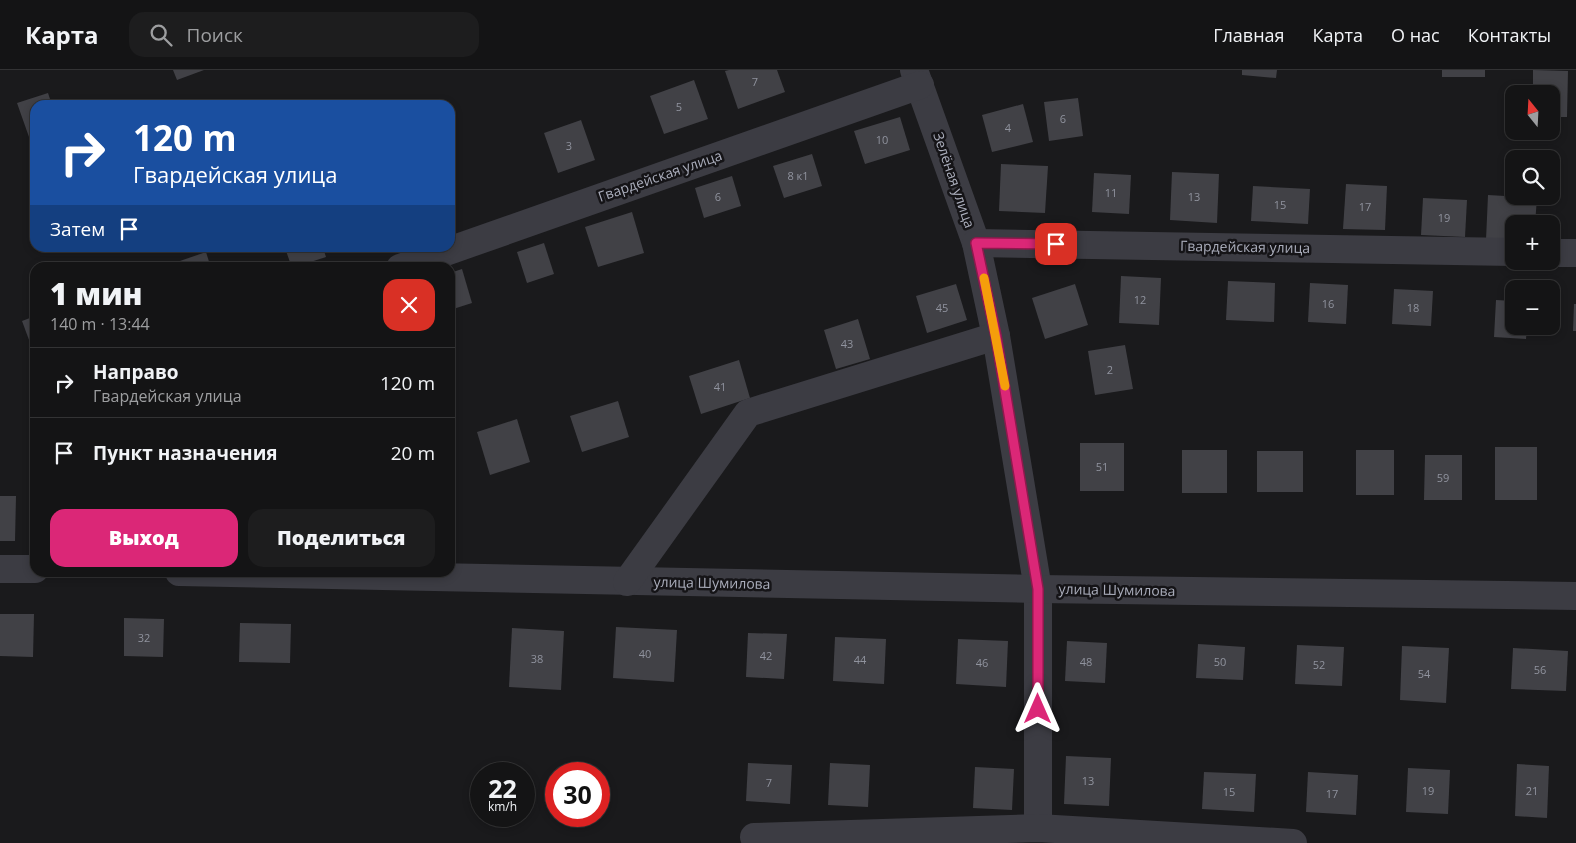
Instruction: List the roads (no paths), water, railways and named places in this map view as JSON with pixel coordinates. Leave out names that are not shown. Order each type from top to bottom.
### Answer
[{"type":"street","name":"Зелёная улица","points":[[917,78],[976,243],[996,336],[1038,589],[1038,828]]},
{"type":"street","name":"Гвардейская улица","points":[[455,248],[917,78]]},
{"type":"street","name":"Гвардейская улица","points":[[976,243],[1505,252]]},
{"type":"street","name":"Гвардейская улица","points":[[416,262],[444,252]]},
{"type":"street","points":[[1560,253],[1576,253]]},
{"type":"street","name":"улица Шумилова","points":[[627,582],[748,413],[996,336]]},
{"type":"street","points":[[0,569],[30,570]]},
{"type":"street","name":"улица Шумилова","points":[[403,577],[1038,589],[1576,596]]},
{"type":"street","points":[[754,836],[1038,828],[1293,843]]}]
